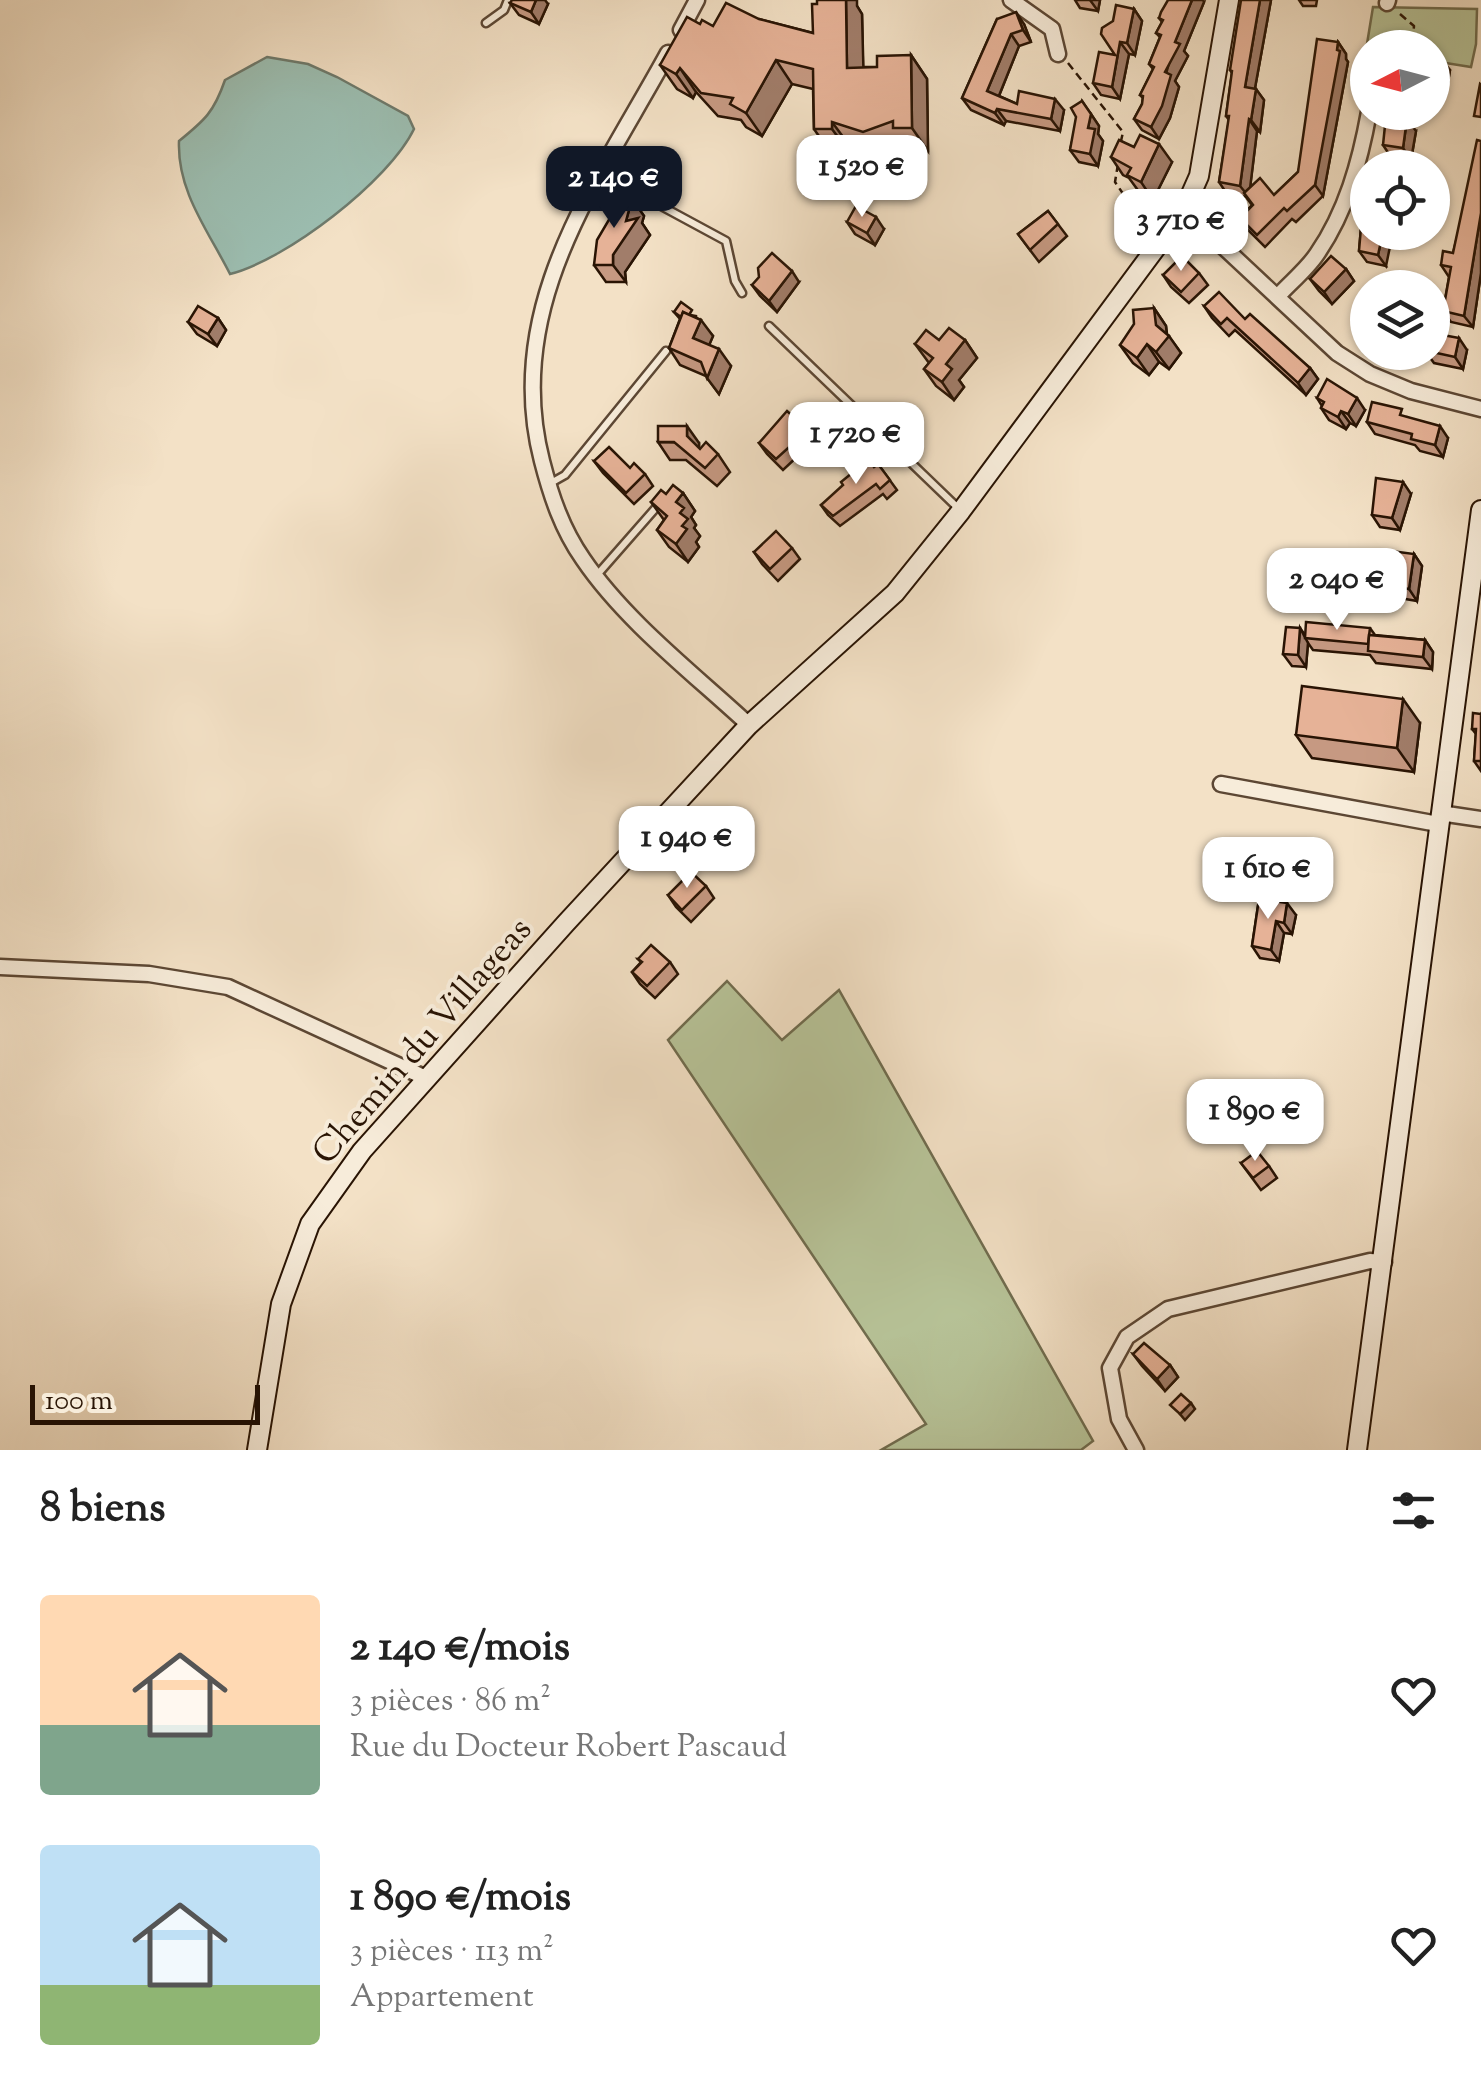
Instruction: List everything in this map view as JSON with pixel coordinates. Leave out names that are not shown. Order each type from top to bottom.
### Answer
[{"type":"street","points":[[697,0],[561,249],[538,316],[530,380],[536,438],[554,504],[596,576],[612,596],[749,725]]},
{"type":"street","points":[[1012,0],[1052,29],[1058,54]]},
{"type":"street","name":"Chemin du Villageas","points":[[257,1450],[280,1304],[310,1224],[362,1151],[426,1078],[749,725],[896,592],[960,511],[1179,218],[1199,176],[1229,0]]},
{"type":"street","points":[[1279,295],[1316,256],[1344,204],[1366,130]]},
{"type":"street","points":[[1179,218],[1279,295],[1337,352],[1370,374],[1411,392],[1481,409]]},
{"type":"street","points":[[1357,1450],[1481,510]]},
{"type":"street","points":[[1221,784],[1439,818],[1481,819]]},
{"type":"street","points":[[0,967],[149,974],[228,987],[426,1078]]},
{"type":"street","points":[[1136,1450],[1119,1419],[1110,1368],[1127,1337],[1168,1309],[1370,1261],[1384,1262]]},
{"type":"lane","points":[[486,23],[504,10],[508,0]]},
{"type":"lane","points":[[602,174],[726,241],[735,282],[742,293]]},
{"type":"lane","points":[[769,326],[960,511]]},
{"type":"lane","points":[[548,484],[565,474],[666,350]]},
{"type":"lane","points":[[596,576],[673,488]]},
{"type":"path","points":[[1388,2],[1414,30]]},
{"type":"path","points":[[1058,54],[1077,71],[1122,132],[1120,148]]},
{"type":"path","points":[[1117,165],[1115,182],[1126,198],[1179,218]]},
{"type":"shaded area","points":[[1373,7],[1477,9],[1471,67],[1450,64],[1450,30],[1369,30]]},
{"type":"shaded area","points":[[267,57],[308,64],[337,77],[408,116],[414,129],[383,172],[334,216],[279,253],[230,274],[189,194],[179,141],[208,115],[225,80]]},
{"type":"shaded area","points":[[727,981],[782,1040],[839,990],[1093,1441],[1081,1450],[881,1450],[926,1424],[668,1040]]},
{"type":"building","points":[[536,0],[531,12],[510,3]]},
{"type":"building","points":[[817,0],[846,0],[847,68],[877,67],[877,56],[911,55],[912,128],[893,128],[893,121],[863,132],[832,122],[832,129],[814,129],[813,69],[776,60],[746,113],[730,104],[733,98],[701,93],[680,68],[676,74],[660,65],[687,17],[713,26],[726,3],[759,19],[813,33],[812,4],[817,4]]},
{"type":"building","points":[[1168,0],[1192,0],[1175,42],[1180,44],[1165,72],[1171,75],[1162,106],[1151,127],[1134,119],[1142,104],[1140,95],[1154,67],[1149,64],[1161,35],[1156,33],[1163,20],[1159,18]]},
{"type":"building","points":[[1241,0],[1260,0],[1245,87],[1256,89],[1240,186],[1219,182]]},
{"type":"building","points":[[1116,5],[1134,9],[1127,43],[1120,42],[1112,87],[1093,83],[1099,52],[1115,55],[1101,34],[1102,28],[1113,21]]},
{"type":"building","points":[[1016,12],[1023,30],[1011,34],[987,91],[1017,104],[1019,91],[1055,99],[1051,119],[997,109],[995,113],[962,98],[997,19]]},
{"type":"building","points":[[1317,39],[1338,42],[1340,51],[1315,185],[1257,235],[1240,218],[1253,205],[1244,193],[1260,178],[1274,195],[1298,172]]},
{"type":"building","points":[[1481,85],[1481,117],[1474,116]]},
{"type":"building","points":[[1082,101],[1091,114],[1088,128],[1095,129],[1090,154],[1070,150],[1076,117],[1071,108]]},
{"type":"building","points":[[1385,130],[1405,130],[1403,148],[1383,145]]},
{"type":"building","points":[[1140,135],[1159,144],[1141,182],[1127,175],[1131,168],[1111,157],[1119,140],[1134,147]]},
{"type":"building","points":[[1477,140],[1481,141],[1481,213],[1464,316],[1450,313],[1451,267],[1441,265],[1443,251],[1453,253]]},
{"type":"building","points":[[612,194],[632,199],[626,221],[638,218],[613,255],[613,265],[594,265],[597,240],[613,213],[608,212]]},
{"type":"building","points":[[856,206],[876,217],[867,233],[847,222]]},
{"type":"building","points":[[1048,211],[1058,224],[1030,250],[1018,234]]},
{"type":"building","points":[[772,253],[792,271],[769,301],[752,285],[759,277],[758,268]]},
{"type":"building","points":[[1182,256],[1199,273],[1181,292],[1163,275]]},
{"type":"building","points":[[1331,256],[1346,269],[1324,292],[1310,279]]},
{"type":"building","points":[[1219,292],[1245,319],[1250,314],[1310,368],[1298,383],[1227,318],[1221,324],[1204,306]]},
{"type":"building","points":[[681,302],[692,310],[689,315],[683,312],[681,317],[674,312]]},
{"type":"building","points":[[198,306],[218,318],[208,334],[188,322]]},
{"type":"building","points":[[1154,308],[1156,325],[1169,336],[1156,352],[1147,344],[1137,358],[1120,345],[1134,324],[1133,310]]},
{"type":"building","points":[[683,312],[701,320],[693,338],[719,349],[707,378],[701,362],[669,348]]},
{"type":"building","points":[[949,328],[965,340],[946,364],[952,369],[942,382],[924,369],[933,358],[915,344],[926,330],[939,340]]},
{"type":"building","points":[[1450,336],[1459,338],[1455,357],[1450,356]]},
{"type":"building","points":[[1327,379],[1357,398],[1348,414],[1341,411],[1338,417],[1321,408],[1324,402],[1317,398]]},
{"type":"building","points":[[1372,402],[1402,409],[1400,415],[1440,426],[1435,445],[1411,439],[1412,434],[1367,422]]},
{"type":"building","points":[[787,411],[808,430],[776,459],[759,443]]},
{"type":"building","points":[[658,426],[687,426],[687,436],[700,449],[706,442],[718,454],[705,468],[674,442],[658,442]]},
{"type":"building","points":[[609,447],[630,468],[634,463],[645,474],[626,493],[594,461]]},
{"type":"building","points":[[868,460],[874,467],[878,464],[890,480],[880,489],[876,484],[833,516],[821,505]]},
{"type":"building","points":[[1376,478],[1403,482],[1392,518],[1372,515]]},
{"type":"building","points":[[673,485],[683,493],[676,502],[684,508],[680,513],[688,519],[682,526],[687,529],[676,544],[657,530],[667,516],[651,502],[661,490],[666,494]]},
{"type":"building","points":[[776,531],[792,548],[770,569],[754,552]]},
{"type":"building","points":[[1391,551],[1414,554],[1409,589],[1386,585]]},
{"type":"building","points":[[1306,622],[1370,628],[1368,644],[1305,638]]},
{"type":"building","points":[[1286,627],[1300,628],[1298,655],[1283,654]]},
{"type":"building","points":[[1369,635],[1425,640],[1423,657],[1368,651]]},
{"type":"building","points":[[1302,686],[1403,699],[1397,748],[1296,735]]},
{"type":"building","points":[[1473,713],[1481,714],[1481,761],[1474,761]]},
{"type":"building","points":[[691,872],[706,886],[682,910],[668,895]]},
{"type":"building","points":[[1236,872],[1255,875],[1253,887],[1234,884]]},
{"type":"building","points":[[1259,899],[1287,903],[1284,923],[1276,921],[1271,950],[1252,946]]},
{"type":"building","points":[[651,945],[670,962],[647,986],[632,972]]},
{"type":"building","points":[[1257,1151],[1269,1166],[1253,1178],[1241,1163]]},
{"type":"building","points":[[1144,1343],[1170,1365],[1157,1379],[1133,1354]]},
{"type":"building","points":[[1181,1394],[1191,1403],[1180,1414],[1170,1405]]}]
